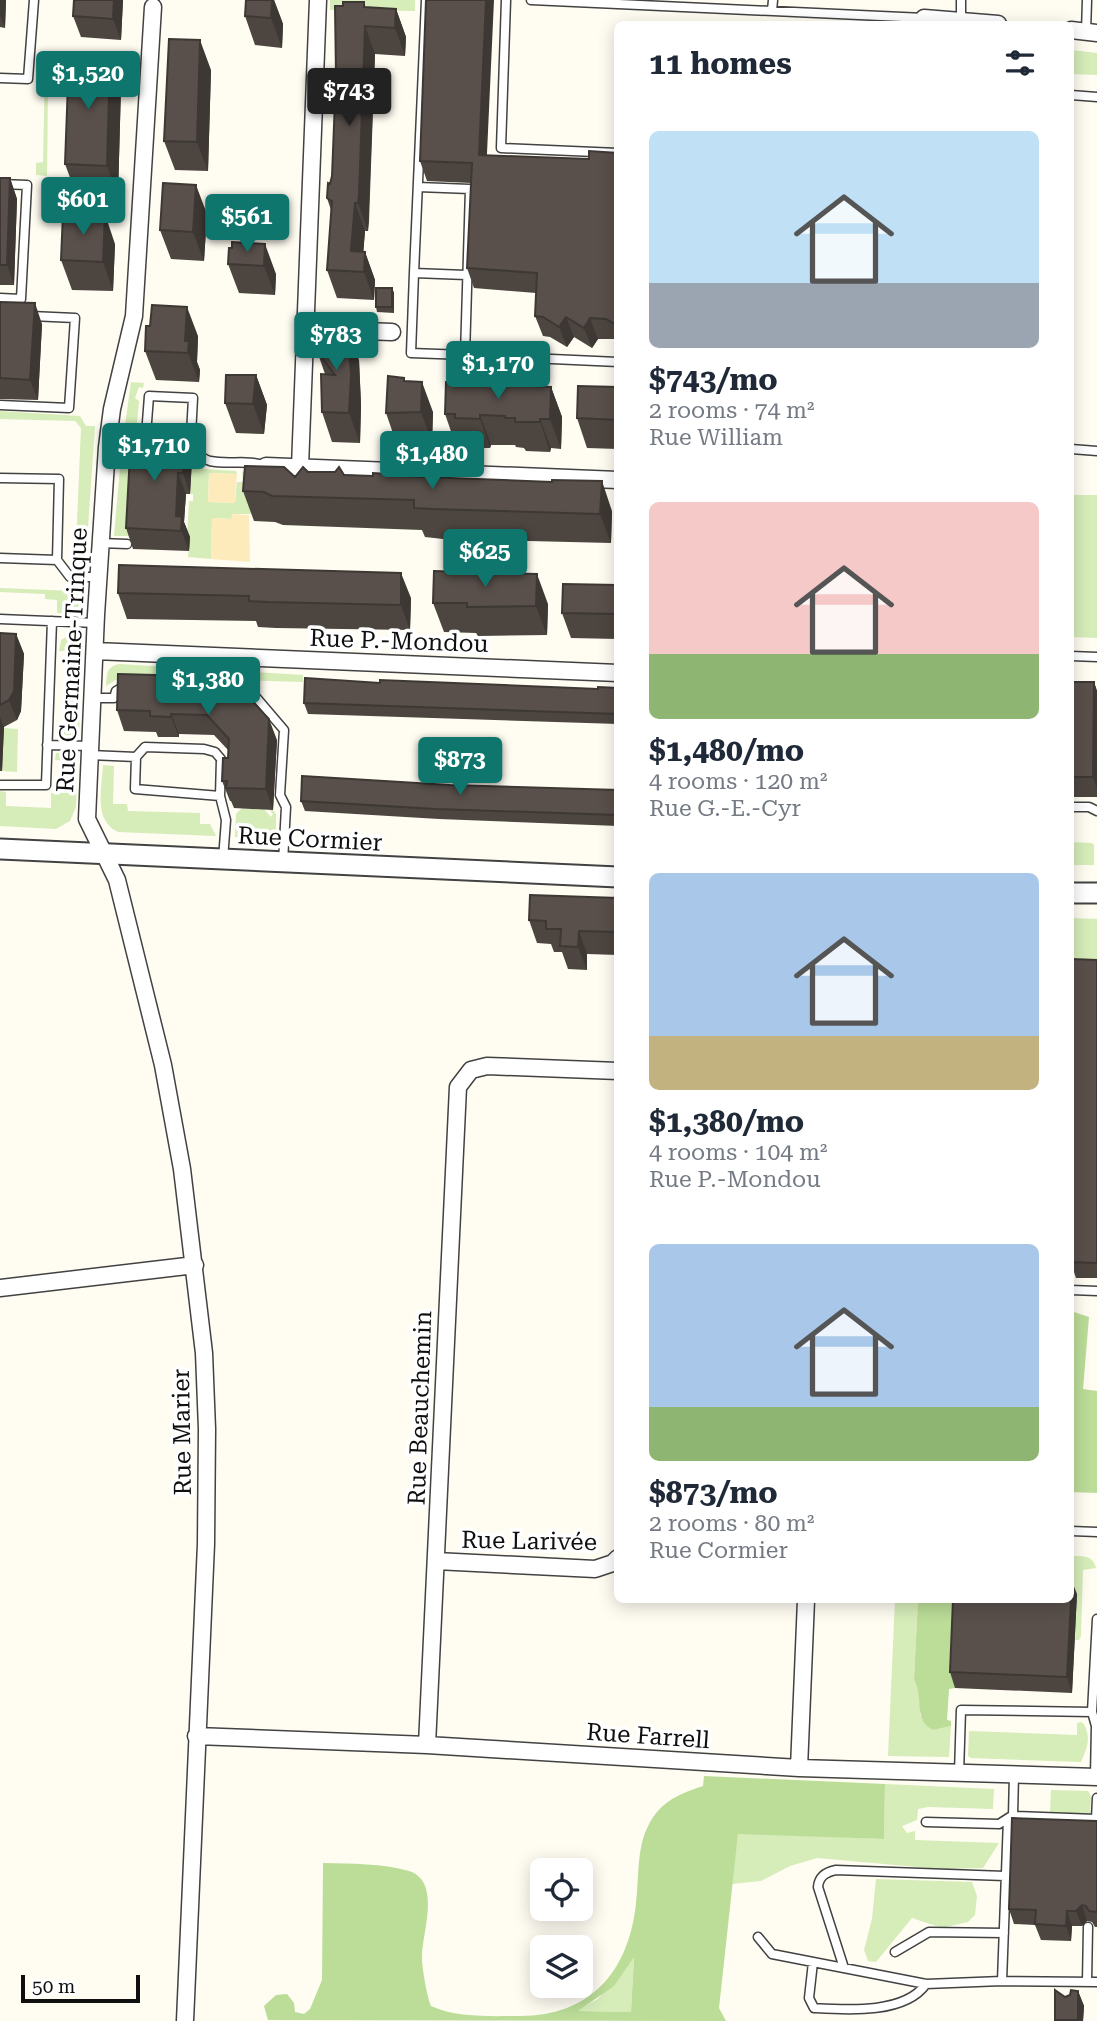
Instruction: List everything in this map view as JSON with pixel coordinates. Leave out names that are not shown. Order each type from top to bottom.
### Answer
[{"type":"street","points":[[300,467],[318,0]]},
{"type":"street","name":"Rue Germaine-Trinque","points":[[104,853],[87,823],[98,576],[111,409],[134,316],[153,6]]},
{"type":"street","points":[[924,18],[961,21]]},
{"type":"street","points":[[305,329],[392,332]]},
{"type":"street","points":[[266,466],[614,480]]},
{"type":"street","name":"Rue P.-Mondou","points":[[95,651],[614,673]]},
{"type":"street","name":"Rue Cormier","points":[[0,849],[614,877]]},
{"type":"street","name":"Rue Marier","points":[[104,853],[117,880],[161,1055],[176,1131],[204,1353],[207,1477],[185,2021]]},
{"type":"street","points":[[1074,893],[1097,893]]},
{"type":"street","name":"Rue Beauchemin","points":[[428,1745],[456,1095],[465,1075],[487,1066],[614,1071]]},
{"type":"street","points":[[0,1288],[195,1265]]},
{"type":"street","name":"Rue Larivée","points":[[436,1561],[596,1569],[614,1562]]},
{"type":"street","points":[[799,1768],[806,1603]]},
{"type":"street","name":"Rue Farrell","points":[[196,1736],[428,1745],[799,1768],[1096,1777]]},
{"type":"lane","points":[[0,78],[28,79],[34,0]]},
{"type":"lane","points":[[426,0],[411,353],[614,362]]},
{"type":"lane","points":[[506,0],[501,148],[614,153]]},
{"type":"lane","points":[[531,0],[692,4],[772,12],[924,18]]},
{"type":"lane","points":[[772,12],[773,0]]},
{"type":"lane","points":[[961,0],[961,21]]},
{"type":"lane","points":[[1085,32],[1087,0]]},
{"type":"lane","points":[[1074,95],[1097,97]]},
{"type":"lane","points":[[0,184],[27,186],[21,299],[0,298]]},
{"type":"lane","points":[[418,187],[470,189],[465,355]]},
{"type":"lane","points":[[414,273],[466,275]]},
{"type":"lane","points":[[0,405],[69,408],[75,318],[23,316]]},
{"type":"lane","points":[[107,446],[145,448],[149,396],[193,398],[190,453],[200,454],[208,461],[257,463],[266,466]]},
{"type":"lane","points":[[1074,449],[1097,451]]},
{"type":"lane","points":[[0,478],[59,479],[57,560],[70,577],[98,576]]},
{"type":"lane","points":[[100,543],[127,544]]},
{"type":"lane","points":[[0,558],[57,560]]},
{"type":"lane","points":[[0,619],[96,623]]},
{"type":"lane","points":[[0,785],[46,785],[52,621]]},
{"type":"lane","points":[[1074,656],[1097,657]]},
{"type":"lane","points":[[93,698],[114,698],[119,689],[131,685]]},
{"type":"lane","points":[[223,688],[249,690],[284,730],[280,795],[286,807],[283,862]]},
{"type":"lane","points":[[47,745],[136,757]]},
{"type":"lane","points":[[220,796],[135,789],[136,757],[145,747],[210,750],[221,760],[220,796],[226,820],[223,859]]},
{"type":"lane","points":[[1074,807],[1089,807],[1097,811]]},
{"type":"lane","points":[[1074,1290],[1097,1291]]},
{"type":"lane","points":[[1074,1531],[1097,1532]]},
{"type":"lane","points":[[1096,1777],[1096,1726],[1092,1712],[1097,1619]]},
{"type":"lane","points":[[959,1773],[961,1710],[1092,1712]]},
{"type":"lane","points":[[1002,1981],[1005,1876],[1014,1774]]},
{"type":"lane","points":[[926,1822],[999,1824],[1010,1817],[1096,1819],[1097,1798]]},
{"type":"lane","points":[[844,1968],[818,1887],[825,1874],[836,1870],[1005,1876]]},
{"type":"lane","points":[[1087,1982],[1088,1927]]},
{"type":"lane","points":[[895,1952],[929,1932],[1004,1933]]},
{"type":"lane","points":[[758,1937],[772,1954],[926,1983],[1097,1982]]},
{"type":"lane","points":[[813,1962],[808,1998],[814,2008],[857,2010],[900,2002],[920,1992],[926,1983]]},
{"type":"lane","points":[[1071,1982],[1071,1994]]},
{"type":"green space","points":[[330,0],[415,0],[415,11],[330,10]]},
{"type":"green space","points":[[1074,50],[1097,53],[1097,75],[1074,74]]},
{"type":"green space","points":[[50,65],[47,176],[36,175],[36,163],[43,162],[45,69]]},
{"type":"green space","points":[[131,382],[144,383],[143,388],[139,387],[135,398],[139,401],[137,423],[133,423],[131,436],[135,441],[123,440]]},
{"type":"green space","points":[[0,411],[80,416],[86,426],[95,426],[85,570],[75,569],[81,428],[75,421],[0,419]]},
{"type":"green space","points":[[121,456],[138,456],[134,536],[114,536]]},
{"type":"green space","points":[[192,459],[198,461],[204,469],[236,471],[237,474],[209,473],[208,502],[235,503],[237,482],[243,482],[242,472],[249,469],[252,514],[232,514],[232,519],[212,518],[211,559],[188,557],[189,501],[193,501],[193,494],[190,494]]},
{"type":"green space","points":[[1074,495],[1097,495],[1097,638],[1074,637]]},
{"type":"green space","points":[[0,588],[73,591],[84,589],[84,614],[57,613],[57,600],[45,599],[45,594],[0,592]]},
{"type":"green space","points":[[76,631],[83,632],[79,737],[56,736],[56,729],[69,729],[72,651],[59,651],[61,640]]},
{"type":"green space","points":[[119,664],[303,675],[303,682],[122,676],[106,686],[109,669]]},
{"type":"green space","points":[[4,728],[18,729],[17,772],[2,771]]},
{"type":"green space","points":[[56,753],[78,754],[76,807],[70,821],[56,829],[0,826],[0,791],[6,792],[6,806],[51,808],[51,793],[66,793],[68,761],[55,760]]},
{"type":"green space","points":[[103,765],[114,766],[113,804],[127,804],[128,811],[200,813],[200,824],[210,824],[216,836],[118,832],[110,827],[102,812]]},
{"type":"green space","points":[[242,808],[264,809],[271,817],[273,814],[269,809],[273,810],[276,814],[276,839],[235,837],[236,814]]},
{"type":"green space","points":[[1074,842],[1094,845],[1094,865],[1074,865]]},
{"type":"green space","points":[[1074,918],[1097,919],[1097,975],[1074,974]]},
{"type":"green space","points":[[1074,1312],[1089,1317],[1083,1389],[1097,1391],[1097,1493],[1074,1492]]},
{"type":"green space","points":[[1074,1556],[1083,1556],[1090,1558],[1096,1568],[1083,1570],[1081,1636],[1079,1640],[1075,1640],[1077,1595],[1074,1594]]},
{"type":"green space","points":[[895,1603],[918,1603],[914,1679],[920,1690],[920,1715],[933,1730],[951,1726],[949,1757],[888,1756]]},
{"type":"green space","points":[[918,1603],[959,1603],[955,1688],[949,1689],[947,1720],[951,1721],[951,1726],[933,1730],[923,1720],[914,1679]]},
{"type":"green space","points":[[1080,1722],[1086,1728],[1088,1738],[1081,1762],[968,1756],[969,1731],[1077,1735],[1077,1723]]},
{"type":"green space","points":[[704,1776],[885,1784],[884,1839],[738,1834],[719,2008],[726,2021],[268,2020],[264,2006],[276,1995],[287,1994],[294,2003],[295,2012],[304,2014],[310,2009],[322,1980],[323,1863],[367,1864],[409,1871],[419,1876],[427,1895],[422,1958],[431,2006],[463,2014],[520,2016],[545,2014],[567,2008],[586,1998],[593,1998],[593,1992],[615,1969],[632,1927],[645,1833],[657,1812],[684,1793],[703,1786]],"holes":[[[634,1957],[631,2012],[578,2011],[614,1986]]]},
{"type":"green space","points":[[885,1784],[994,1789],[993,1809],[928,1807],[918,1809],[917,1820],[902,1826],[907,1833],[915,1831],[915,1840],[999,1843],[983,1868],[940,1869],[817,1858],[790,1866],[761,1881],[732,1884],[738,1833],[884,1839]]},
{"type":"green space","points":[[1051,1790],[1088,1791],[1091,1796],[1090,1814],[1050,1812]]},
{"type":"green space","points":[[876,1879],[972,1882],[977,1896],[975,1915],[968,1922],[942,1928],[912,1918],[876,1962],[868,1961],[864,1950],[872,1919]]},
{"type":"green space","points":[[634,1956],[631,2012],[576,2011],[598,1999]]},
{"type":"sand","points":[[209,473],[237,474],[235,503],[208,502]]},
{"type":"sand","points":[[232,514],[249,515],[250,562],[211,559],[212,518],[231,519]]},
{"type":"building","points":[[74,0],[114,0],[113,19],[73,16]]},
{"type":"building","points":[[246,0],[272,0],[271,18],[245,16]]},
{"type":"building","points":[[426,0],[486,0],[479,155],[589,159],[589,151],[614,153],[614,324],[606,319],[590,318],[584,328],[566,317],[559,327],[543,317],[535,316],[537,273],[467,268],[472,163],[420,161]]},
{"type":"building","points":[[343,2],[364,2],[364,7],[396,9],[395,28],[365,26],[359,194],[358,203],[355,203],[351,251],[365,252],[364,272],[327,270],[332,201],[327,198],[328,183],[330,184],[332,176],[336,75],[335,6],[343,6]]},
{"type":"building","points":[[169,39],[200,40],[197,142],[164,141]]},
{"type":"building","points":[[69,56],[110,58],[107,166],[65,164]]},
{"type":"building","points":[[0,178],[10,178],[7,265],[0,265]]},
{"type":"building","points":[[163,183],[196,185],[193,232],[160,230]]},
{"type":"building","points":[[63,213],[105,214],[103,262],[61,260]]},
{"type":"building","points":[[232,242],[265,244],[264,266],[228,264]]},
{"type":"building","points":[[376,288],[392,288],[392,307],[376,307]]},
{"type":"building","points":[[0,302],[35,303],[30,380],[0,378]]},
{"type":"building","points":[[152,305],[187,307],[185,341],[189,341],[188,353],[145,351],[146,326],[150,326]]},
{"type":"building","points":[[322,330],[348,331],[351,375],[349,413],[322,412],[321,374],[335,375],[317,351],[322,348]]},
{"type":"building","points":[[226,375],[256,375],[253,404],[225,403]]},
{"type":"building","points":[[388,376],[404,378],[404,381],[422,382],[421,412],[386,413]]},
{"type":"building","points":[[446,382],[551,387],[550,419],[540,419],[540,422],[515,422],[515,418],[505,416],[455,418],[455,414],[445,414]]},
{"type":"building","points":[[578,386],[614,387],[614,420],[577,418]]},
{"type":"building","points":[[131,436],[185,440],[183,473],[178,473],[176,516],[182,517],[181,531],[126,528]]},
{"type":"building","points":[[245,466],[284,467],[295,477],[303,467],[308,472],[335,472],[339,467],[344,475],[373,476],[373,473],[389,474],[393,469],[398,476],[552,482],[602,481],[600,514],[414,508],[414,500],[272,496],[264,492],[243,491]]},
{"type":"building","points":[[119,565],[401,573],[401,605],[267,602],[249,601],[249,596],[118,593]]},
{"type":"building","points":[[434,571],[537,574],[536,606],[467,607],[467,603],[433,603]]},
{"type":"building","points":[[563,584],[614,585],[614,614],[562,613]]},
{"type":"building","points":[[0,633],[16,634],[14,691],[9,700],[0,705]]},
{"type":"building","points":[[118,674],[230,677],[269,719],[266,789],[226,788],[227,781],[222,781],[223,758],[228,758],[229,739],[207,715],[150,716],[150,711],[117,710]]},
{"type":"building","points":[[305,678],[380,683],[380,680],[614,688],[614,714],[304,703]]},
{"type":"building","points":[[1074,682],[1094,682],[1093,777],[1074,777]]},
{"type":"building","points":[[302,776],[450,785],[614,790],[614,815],[436,809],[301,801]]},
{"type":"building","points":[[530,895],[614,898],[614,932],[579,931],[578,947],[560,946],[561,929],[546,929],[546,921],[529,920]]},
{"type":"building","points":[[1074,959],[1097,960],[1097,1263],[1074,1262]]},
{"type":"building","points":[[953,1603],[1071,1603],[1067,1677],[950,1672]]},
{"type":"building","points":[[1012,1818],[1097,1821],[1097,1912],[1089,1911],[1082,1905],[1076,1911],[1067,1911],[1066,1926],[1035,1924],[1036,1910],[1009,1909]]},
{"type":"building","points":[[1055,1990],[1065,1997],[1070,1995],[1071,1990],[1078,1991],[1078,2020],[1055,2020]]}]
